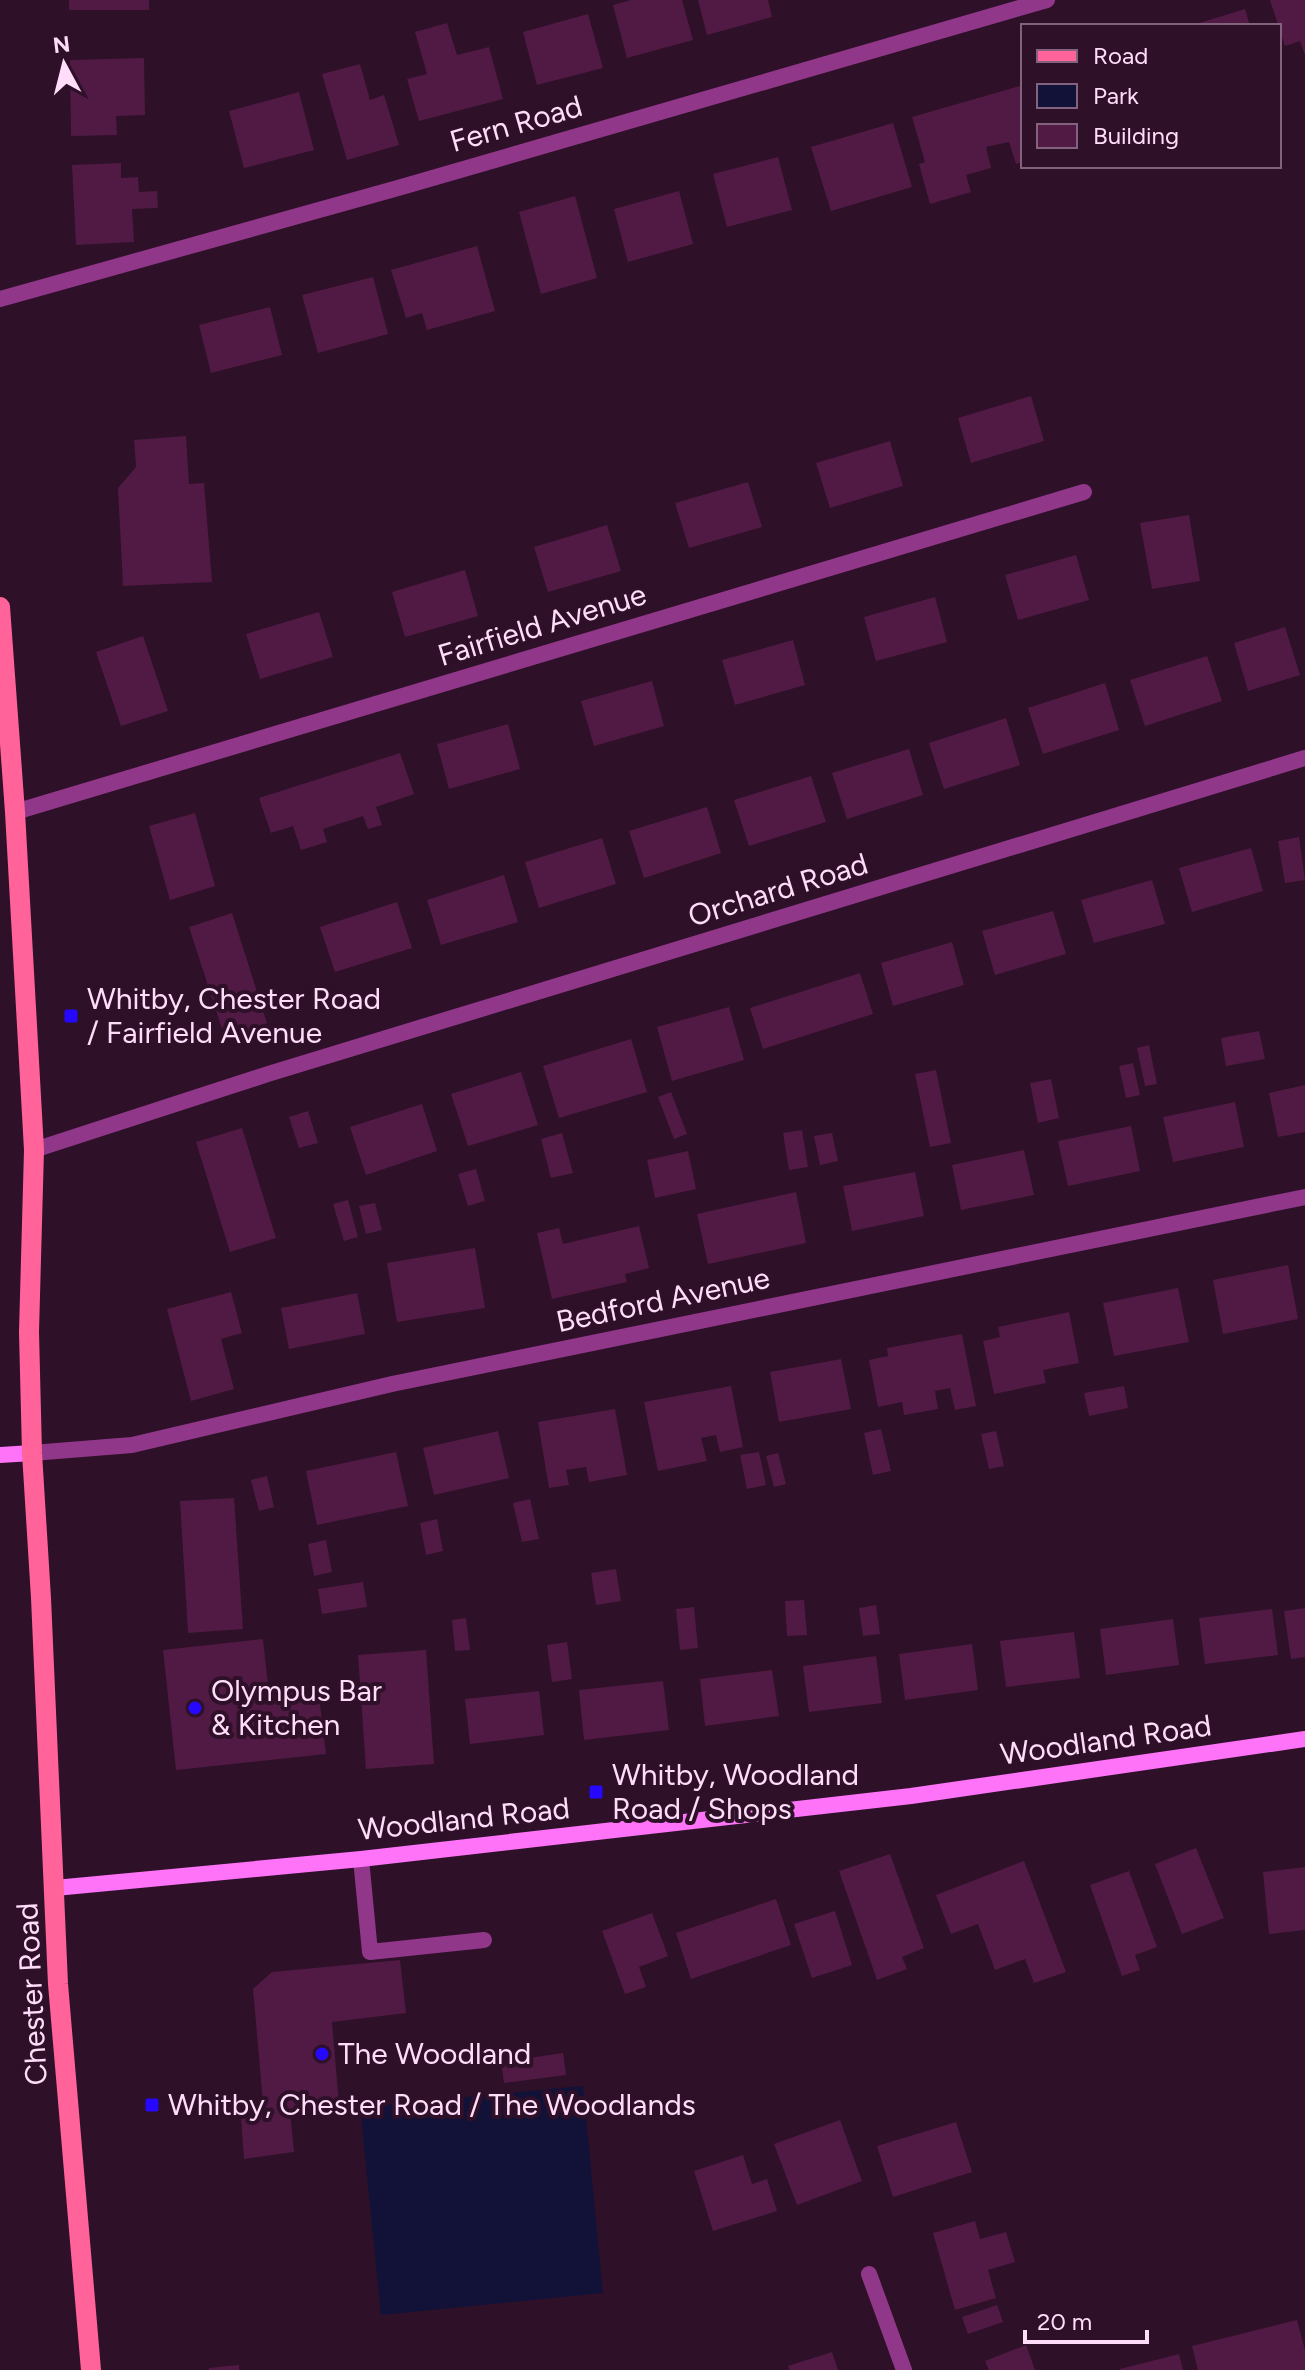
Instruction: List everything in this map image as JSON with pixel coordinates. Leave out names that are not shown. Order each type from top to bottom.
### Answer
[{"type":"main road","name":"Chester Road","points":[[0,607],[34,1150],[29,1332],[32,1453],[58,1984],[91,2370]]},
{"type":"street","name":"Fern Road","points":[[0,299],[398,188],[1047,0]]},
{"type":"street","name":"Fairfield Avenue","points":[[15,812],[1084,492]]},
{"type":"street","name":"Orchard Road","points":[[34,1150],[268,1074],[1305,758]]},
{"type":"street","name":"Bedford Avenue","points":[[32,1453],[132,1445],[392,1384],[1305,1197]]},
{"type":"street","points":[[0,1455],[32,1453]]},
{"type":"street","name":"Woodland Road","points":[[55,1888],[361,1859],[911,1796],[1305,1739]]},
{"type":"street","points":[[361,1859],[370,1952],[484,1940]]},
{"type":"street","points":[[869,2274],[904,2370]]},
{"type":"green space","points":[[583,2086],[603,2293],[381,2315],[360,2107]]},
{"type":"building","points":[[69,0],[149,0],[149,10],[69,10]]},
{"type":"building","points":[[631,0],[682,0],[693,40],[627,58],[613,5]]},
{"type":"building","points":[[698,0],[768,0],[772,17],[707,35]]},
{"type":"building","points":[[1270,0],[1305,0],[1305,55],[1300,41],[1285,46],[1281,24],[1278,24]]},
{"type":"building","points":[[1245,9],[1249,24],[1196,24]]},
{"type":"building","points":[[588,14],[603,68],[537,85],[523,32]]},
{"type":"building","points":[[447,23],[457,55],[489,47],[503,99],[419,121],[407,79],[427,74],[415,32]]},
{"type":"building","points":[[144,58],[145,115],[116,116],[117,135],[71,136],[70,60]]},
{"type":"building","points":[[360,64],[370,100],[384,95],[399,145],[347,160],[322,74]]},
{"type":"building","points":[[1021,86],[1021,163],[1016,164],[1009,142],[986,147],[991,168],[966,175],[971,192],[930,204],[919,164],[925,162],[912,117]]},
{"type":"building","points":[[299,92],[314,150],[244,168],[229,111]]},
{"type":"building","points":[[893,123],[912,187],[831,211],[811,147]]},
{"type":"building","points":[[778,157],[792,210],[727,227],[713,174]]},
{"type":"building","points":[[121,163],[121,178],[138,177],[139,192],[157,191],[158,208],[132,209],[134,242],[76,245],[72,165]]},
{"type":"building","points":[[679,191],[693,244],[628,262],[614,209]]},
{"type":"building","points":[[575,196],[597,278],[541,294],[519,212]]},
{"type":"building","points":[[477,246],[495,311],[427,330],[422,313],[406,318],[391,270]]},
{"type":"building","points":[[373,277],[388,334],[318,353],[302,295]]},
{"type":"building","points":[[270,307],[282,355],[211,373],[199,325]]},
{"type":"building","points":[[1031,396],[1044,441],[971,463],[958,418]]},
{"type":"building","points":[[186,436],[189,484],[204,483],[212,582],[123,586],[118,488],[136,467],[134,440]]},
{"type":"building","points":[[890,441],[903,486],[830,508],[816,463]]},
{"type":"building","points":[[748,482],[762,527],[689,548],[675,503]]},
{"type":"building","points":[[1189,515],[1200,581],[1152,589],[1140,523]]},
{"type":"building","points":[[607,525],[621,571],[548,592],[534,547]]},
{"type":"building","points":[[1076,555],[1089,600],[1018,620],[1005,575]]},
{"type":"building","points":[[465,570],[478,616],[405,637],[392,592]]},
{"type":"building","points":[[935,597],[947,642],[876,661],[864,617]]},
{"type":"building","points":[[319,612],[333,657],[260,679],[246,634]]},
{"type":"building","points":[[1285,627],[1300,675],[1248,691],[1234,643]]},
{"type":"building","points":[[143,636],[168,711],[121,726],[96,652]]},
{"type":"building","points":[[793,640],[805,685],[735,705],[722,660]]},
{"type":"building","points":[[1207,656],[1222,701],[1145,726],[1130,680]]},
{"type":"building","points":[[652,681],[664,726],[594,746],[581,701]]},
{"type":"building","points":[[1105,683],[1119,730],[1043,754],[1028,708]]},
{"type":"building","points":[[1006,718],[1020,765],[944,789],[929,743]]},
{"type":"building","points":[[508,724],[520,769],[449,789],[437,744]]},
{"type":"building","points":[[909,749],[923,795],[847,819],[832,773]]},
{"type":"building","points":[[400,753],[414,794],[376,807],[382,825],[368,829],[363,816],[323,829],[327,842],[301,850],[293,826],[271,833],[259,798]]},
{"type":"building","points":[[811,776],[826,822],[749,846],[734,800]]},
{"type":"building","points":[[707,807],[721,853],[644,878],[629,831]]},
{"type":"building","points":[[195,813],[215,886],[170,900],[149,826]]},
{"type":"building","points":[[1299,837],[1305,880],[1285,883],[1278,841]]},
{"type":"building","points":[[602,838],[616,884],[539,908],[525,862]]},
{"type":"building","points":[[1251,848],[1263,891],[1192,912],[1179,868]]},
{"type":"building","points":[[504,875],[518,922],[441,945],[427,900]]},
{"type":"building","points":[[1152,880],[1165,924],[1094,943],[1081,900]]},
{"type":"building","points":[[397,902],[412,948],[335,972],[320,927]]},
{"type":"building","points":[[1053,911],[1066,954],[995,975],[982,931]]},
{"type":"building","points":[[232,913],[267,1023],[225,1038],[189,927]]},
{"type":"building","points":[[952,942],[964,985],[893,1006],[881,963]]},
{"type":"building","points":[[860,973],[873,1014],[763,1049],[750,1008]]},
{"type":"building","points":[[729,1007],[744,1060],[672,1081],[657,1027]]},
{"type":"building","points":[[1259,1031],[1265,1059],[1226,1066],[1221,1038]]},
{"type":"building","points":[[631,1039],[647,1092],[559,1118],[543,1066]]},
{"type":"building","points":[[1149,1045],[1157,1084],[1145,1086],[1137,1048]]},
{"type":"building","points":[[1133,1063],[1140,1095],[1126,1098],[1119,1066]]},
{"type":"building","points":[[936,1070],[951,1143],[930,1147],[915,1074]]},
{"type":"building","points":[[521,1072],[538,1125],[468,1146],[451,1094]]},
{"type":"building","points":[[1051,1079],[1059,1118],[1038,1123],[1030,1083]]},
{"type":"building","points":[[1305,1085],[1305,1132],[1278,1137],[1269,1093]]},
{"type":"building","points":[[671,1092],[687,1134],[674,1139],[658,1097]]},
{"type":"building","points":[[1235,1102],[1244,1147],[1173,1162],[1163,1117]]},
{"type":"building","points":[[422,1104],[437,1151],[366,1175],[350,1127]]},
{"type":"building","points":[[308,1111],[318,1143],[299,1148],[289,1117]]},
{"type":"building","points":[[1131,1126],[1140,1171],[1068,1186],[1058,1141]]},
{"type":"building","points":[[242,1128],[276,1238],[230,1252],[196,1142]]},
{"type":"building","points":[[802,1130],[808,1167],[789,1170],[783,1133]]},
{"type":"building","points":[[562,1133],[573,1173],[551,1178],[541,1139]]},
{"type":"building","points":[[832,1133],[838,1161],[820,1165],[814,1136]]},
{"type":"building","points":[[1024,1150],[1034,1195],[961,1210],[952,1165]]},
{"type":"building","points":[[688,1151],[696,1189],[655,1198],[647,1160]]},
{"type":"building","points":[[476,1169],[485,1201],[468,1206],[458,1174]]},
{"type":"building","points":[[915,1172],[924,1216],[852,1231],[843,1186]]},
{"type":"building","points":[[796,1192],[806,1243],[708,1264],[697,1214]]},
{"type":"building","points":[[348,1200],[358,1237],[344,1241],[333,1204]]},
{"type":"building","points":[[375,1203],[382,1230],[366,1234],[359,1206]]},
{"type":"building","points":[[639,1226],[649,1268],[625,1274],[627,1282],[552,1299],[537,1233],[559,1228],[563,1244]]},
{"type":"building","points":[[475,1248],[485,1308],[397,1322],[387,1263]]},
{"type":"building","points":[[1288,1265],[1298,1319],[1223,1334],[1213,1280]]},
{"type":"building","points":[[1178,1288],[1189,1342],[1114,1356],[1103,1303]]},
{"type":"building","points":[[231,1292],[242,1333],[221,1339],[234,1389],[191,1401],[167,1309]]},
{"type":"building","points":[[357,1293],[365,1334],[289,1349],[281,1308]]},
{"type":"building","points":[[1069,1312],[1079,1363],[1043,1370],[1046,1383],[994,1394],[983,1341],[1000,1337],[998,1327]]},
{"type":"building","points":[[962,1334],[976,1406],[955,1410],[950,1388],[935,1391],[938,1409],[904,1415],[902,1402],[878,1407],[869,1360],[888,1356],[887,1348]]},
{"type":"building","points":[[841,1359],[851,1409],[779,1422],[770,1372]]},
{"type":"building","points":[[731,1386],[743,1447],[720,1452],[716,1435],[701,1438],[707,1461],[658,1471],[644,1402]]},
{"type":"building","points":[[1124,1386],[1128,1408],[1089,1416],[1084,1393]]},
{"type":"building","points":[[615,1409],[627,1475],[589,1482],[586,1467],[566,1470],[569,1485],[549,1488],[538,1422]]},
{"type":"building","points":[[881,1429],[891,1471],[873,1475],[864,1433]]},
{"type":"building","points":[[498,1431],[509,1478],[434,1495],[423,1448]]},
{"type":"building","points":[[996,1431],[1004,1466],[989,1469],[981,1434]]},
{"type":"building","points":[[396,1452],[408,1506],[317,1525],[306,1471]]},
{"type":"building","points":[[759,1452],[766,1485],[747,1489],[740,1455]]},
{"type":"building","points":[[778,1453],[786,1484],[774,1487],[766,1456]]},
{"type":"building","points":[[267,1476],[274,1507],[259,1511],[251,1480]]},
{"type":"building","points":[[234,1498],[243,1629],[188,1633],[180,1501]]},
{"type":"building","points":[[530,1499],[539,1539],[522,1542],[513,1503]]},
{"type":"building","points":[[437,1519],[443,1551],[426,1555],[420,1523]]},
{"type":"building","points":[[326,1540],[332,1572],[314,1576],[308,1544]]},
{"type":"building","points":[[616,1569],[621,1601],[596,1605],[591,1573]]},
{"type":"building","points":[[363,1582],[367,1607],[322,1614],[318,1589]]},
{"type":"building","points":[[804,1600],[807,1635],[787,1636],[785,1601]]},
{"type":"building","points":[[876,1605],[880,1634],[863,1636],[859,1608]]},
{"type":"building","points":[[694,1607],[698,1648],[680,1650],[676,1609]]},
{"type":"building","points":[[1305,1608],[1305,1657],[1291,1659],[1284,1611]]},
{"type":"building","points":[[1272,1609],[1278,1655],[1205,1664],[1199,1618]]},
{"type":"building","points":[[466,1618],[470,1650],[455,1651],[452,1620]]},
{"type":"building","points":[[1173,1619],[1179,1665],[1106,1675],[1100,1629]]},
{"type":"building","points":[[1074,1632],[1080,1678],[1006,1687],[1000,1641]]},
{"type":"building","points":[[263,1639],[269,1694],[318,1688],[326,1754],[176,1770],[163,1650]]},
{"type":"building","points":[[567,1642],[572,1679],[552,1682],[547,1645]]},
{"type":"building","points":[[972,1644],[978,1690],[905,1700],[899,1654]]},
{"type":"building","points":[[426,1650],[434,1764],[366,1769],[358,1655]]},
{"type":"building","points":[[876,1656],[882,1703],[809,1712],[803,1666]]},
{"type":"building","points":[[772,1670],[779,1716],[705,1726],[700,1679]]},
{"type":"building","points":[[663,1681],[669,1730],[584,1740],[579,1690]]},
{"type":"building","points":[[539,1691],[544,1735],[470,1744],[465,1699]]},
{"type":"building","points":[[1196,1848],[1224,1918],[1182,1934],[1155,1864]]},
{"type":"building","points":[[890,1854],[924,1948],[902,1957],[907,1969],[877,1980],[839,1871]]},
{"type":"building","points":[[1024,1861],[1066,1972],[1034,1983],[1025,1959],[995,1970],[978,1924],[951,1934],[936,1895]]},
{"type":"building","points":[[1305,1867],[1305,1930],[1269,1934],[1263,1872]]},
{"type":"building","points":[[1129,1871],[1157,1947],[1135,1955],[1140,1970],[1122,1976],[1090,1885]]},
{"type":"building","points":[[776,1899],[791,1945],[691,1979],[676,1933]]},
{"type":"building","points":[[835,1911],[852,1965],[812,1978],[794,1924]]},
{"type":"building","points":[[652,1913],[668,1956],[639,1967],[646,1987],[625,1994],[602,1931]]},
{"type":"building","points":[[400,1960],[406,2013],[332,2022],[339,2104],[290,2112],[294,2152],[244,2159],[241,2116],[264,2114],[253,1989],[272,1972]]},
{"type":"building","points":[[563,2053],[566,2075],[504,2083],[501,2062]]},
{"type":"building","points":[[840,2120],[862,2181],[797,2205],[774,2144]]},
{"type":"building","points":[[956,2122],[972,2172],[893,2197],[877,2146]]},
{"type":"building","points":[[743,2155],[752,2184],[767,2179],[777,2211],[713,2231],[694,2171]]},
{"type":"building","points":[[975,2221],[980,2239],[1006,2232],[1015,2262],[988,2270],[996,2298],[955,2310],[933,2233]]},
{"type":"building","points":[[997,2305],[1003,2322],[968,2334],[962,2317]]},
{"type":"building","points":[[1297,2320],[1305,2350],[1305,2370],[1198,2370],[1192,2346]]},
{"type":"building","points":[[1026,2345],[1035,2370],[989,2370],[985,2361]]},
{"type":"building","points":[[832,2352],[838,2370],[789,2370],[788,2366]]},
{"type":"building","points":[[1179,2354],[1183,2370],[1120,2370],[1120,2369]]},
{"type":"building","points":[[239,2365],[239,2370],[209,2370],[209,2368]]},
{"type":"place","name":"Whitby, Chester Road / Fairfield Avenue","points":[[71,1016]]},
{"type":"place","name":"Olympus Bar & Kitchen","points":[[195,1708]]},
{"type":"place","name":"Whitby, Woodland Road / Shops","points":[[596,1792]]},
{"type":"place","name":"The Woodland","points":[[322,2054]]},
{"type":"place","name":"Whitby, Chester Road / The Woodlands","points":[[152,2105]]}]
